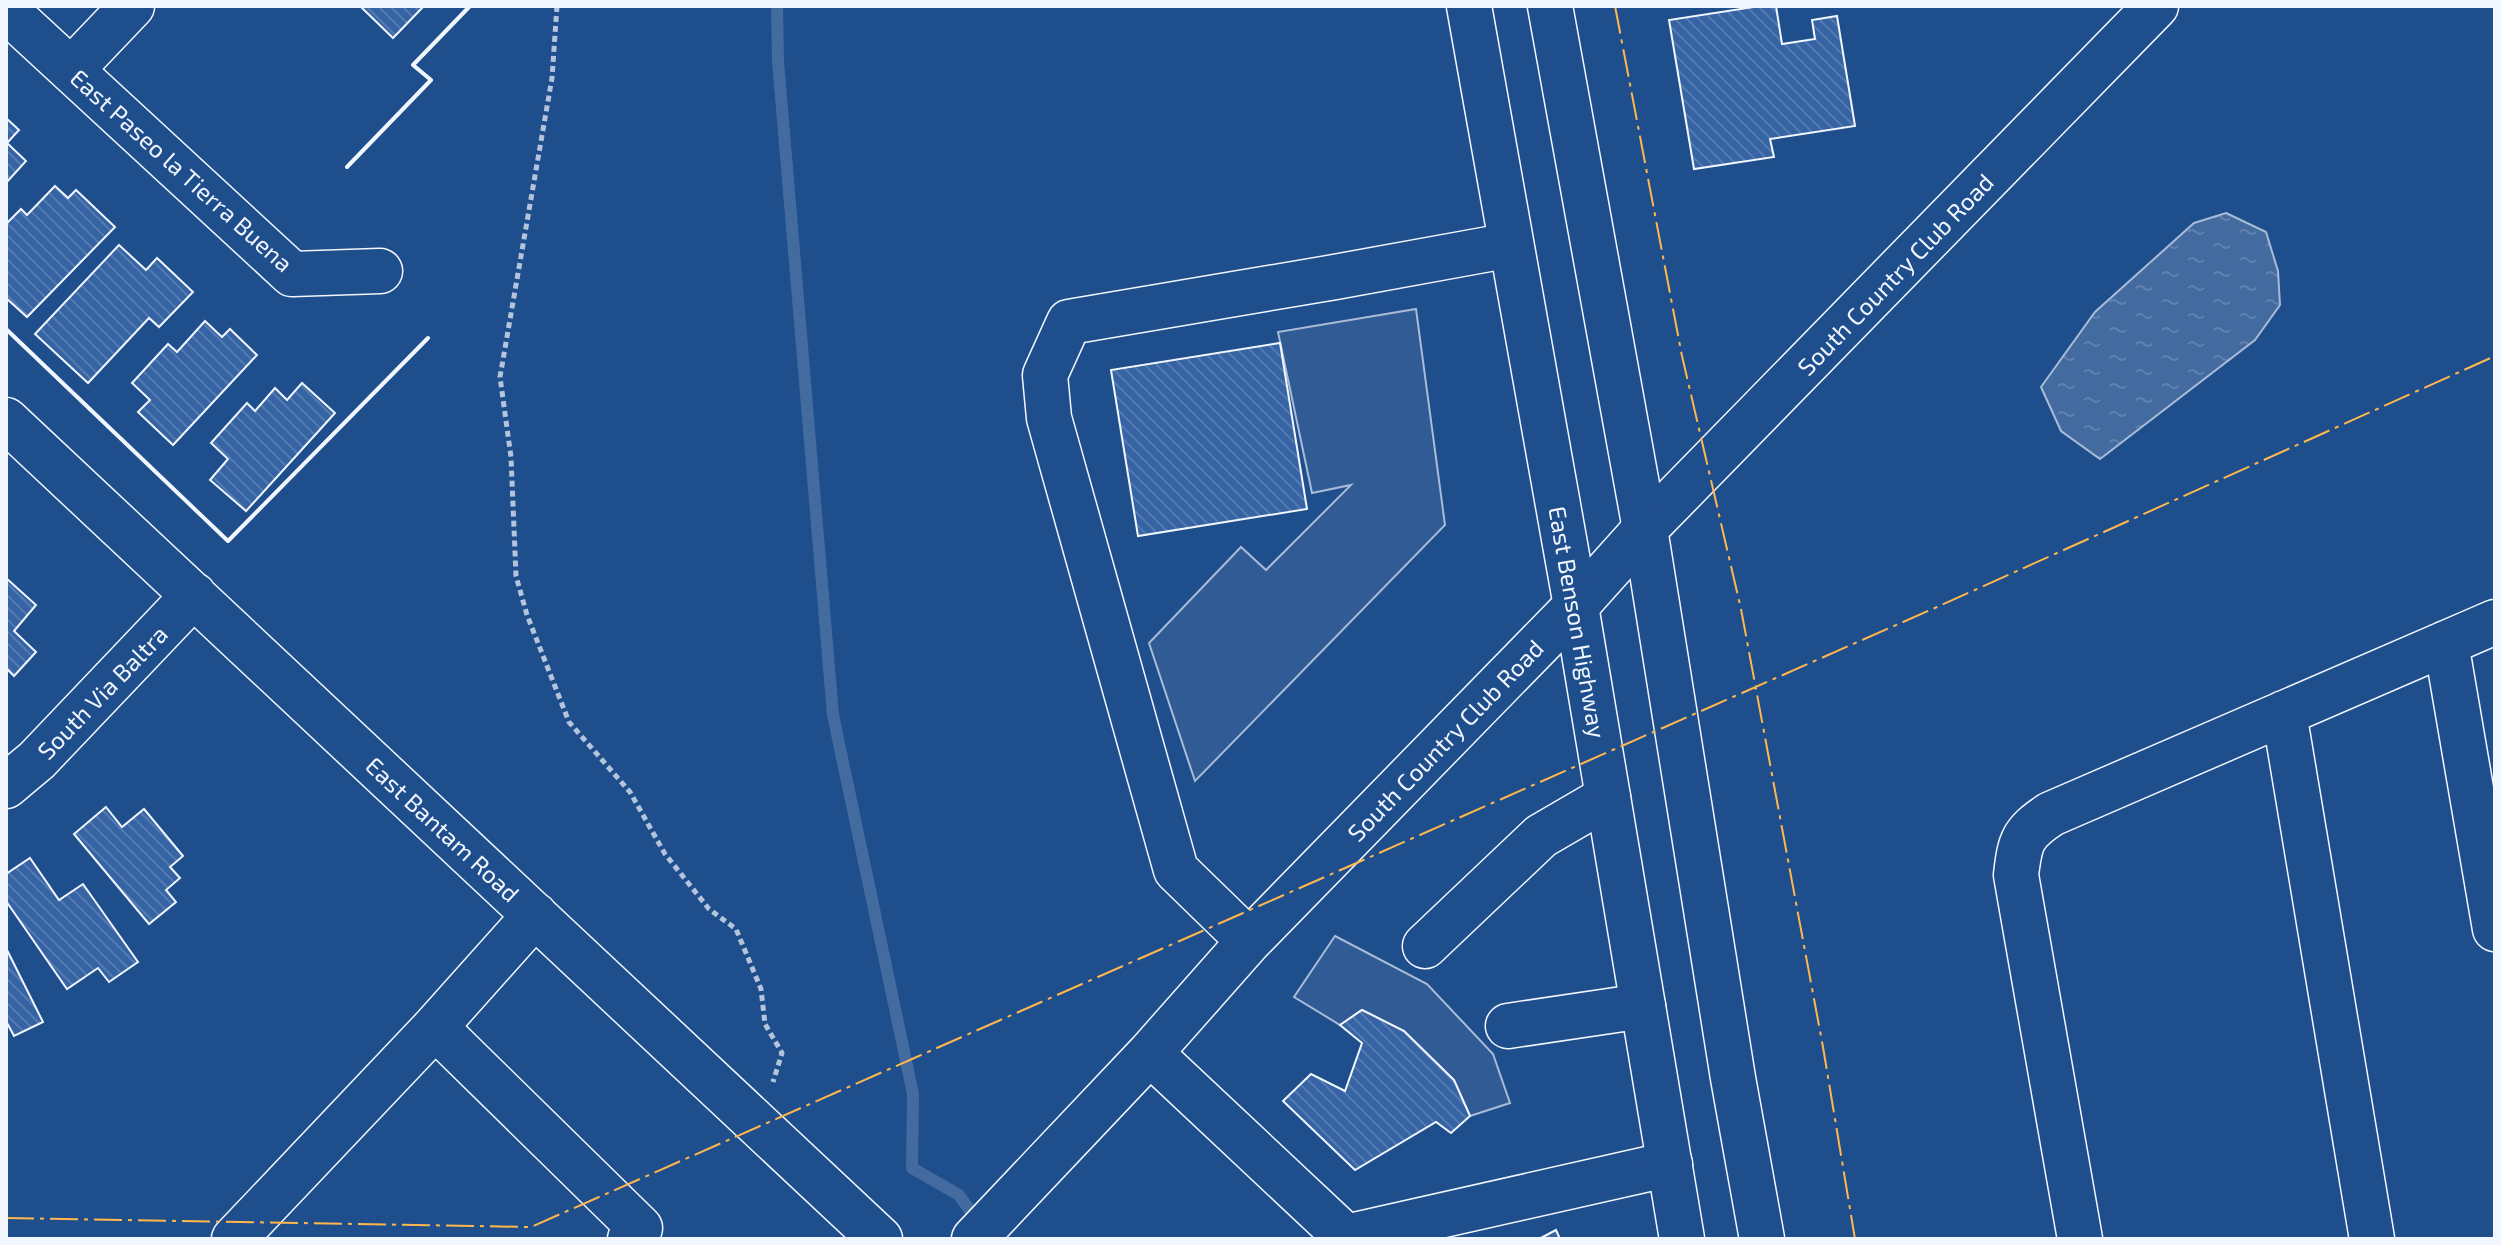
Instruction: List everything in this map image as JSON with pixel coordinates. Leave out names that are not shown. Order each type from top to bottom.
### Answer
[{"type":"street","points":[[71,70],[132,6]]},
{"type":"street","name":"East Benson Highway","points":[[1469,6],[1576,606],[1682,1239]]},
{"type":"street","points":[[1550,6],[1645,529],[1733,1078],[1762,1239]]},
{"type":"street","name":"South Country Club Road","points":[[974,1239],[1150,1053],[1249,941],[1576,606],[1645,529],[2150,8]]},
{"type":"street","name":"East Paseo la Tierra Buena","points":[[6,10],[292,274],[380,271]]},
{"type":"street","points":[[1249,941],[1176,870],[1049,418],[1045,375],[1069,322],[1511,245]]},
{"type":"street","name":"East Bantam Road","points":[[6,420],[880,1239]]},
{"type":"street","name":"South Via Baltra","points":[[6,786],[37,760],[194,595]]},
{"type":"street","points":[[2080,1239],[2016,875],[2025,835],[2051,814],[2495,622]]},
{"type":"street","points":[[2446,643],[2495,929]]},
{"type":"street","points":[[2284,713],[2372,1239]]},
{"type":"street","points":[[1425,946],[1541,836],[1608,797]]},
{"type":"street","points":[[234,1239],[435,1027],[535,915]]},
{"type":"street","points":[[1508,1026],[1643,1006]]},
{"type":"street","points":[[435,1027],[640,1228],[630,1239]]},
{"type":"street","points":[[1150,1053],[1346,1237],[1670,1164]]},
{"type":"path","points":[[557,6],[552,78],[500,377],[511,457],[516,576],[527,615],[569,722],[630,792],[665,854],[709,909],[736,929],[761,989],[765,1024],[782,1053],[776,1077],[751,1118]]},
{"type":"shaded area","points":[[1416,309],[1445,525],[1195,781],[1149,643],[1241,547],[1266,570],[1351,485],[1312,493],[1278,332]]},
{"type":"shaded area","points":[[1335,936],[1427,984],[1493,1054],[1510,1103],[1470,1116],[1454,1080],[1404,1031],[1362,1010],[1340,1025],[1294,997]]},
{"type":"water","points":[[2226,213],[2266,232],[2278,271],[2280,305],[2255,340],[2100,459],[2061,431],[2041,387],[2095,312],[2194,223]]},
{"type":"building","points":[[360,6],[424,6],[393,38]]},
{"type":"building","points":[[1776,6],[1782,44],[1815,39],[1812,20],[1837,16],[1855,126],[1770,139],[1774,157],[1694,169],[1669,20]]},
{"type":"building","points":[[6,118],[19,130],[7,143],[26,161],[6,183]]},
{"type":"building","points":[[55,186],[68,198],[76,190],[115,227],[27,317],[6,298],[6,224],[21,209],[27,215]]},
{"type":"building","points":[[119,245],[146,270],[157,258],[193,292],[159,327],[149,318],[88,383],[35,334]]},
{"type":"building","points":[[205,321],[222,337],[230,329],[257,355],[173,445],[138,412],[150,400],[132,383],[168,344],[177,352]]},
{"type":"building","points":[[1280,343],[1307,509],[1138,536],[1111,370]]},
{"type":"building","points":[[302,383],[335,413],[246,511],[210,480],[228,459],[211,443],[247,403],[255,411],[275,388],[287,400]]},
{"type":"building","points":[[6,578],[36,605],[14,631],[36,652],[14,676],[6,668]]},
{"type":"building","points":[[106,807],[122,827],[144,809],[183,856],[170,867],[180,878],[166,890],[176,902],[149,924],[74,834]]},
{"type":"building","points":[[30,858],[59,900],[83,884],[138,962],[109,982],[98,968],[67,989],[6,901],[6,874]]},
{"type":"building","points":[[6,948],[43,1022],[14,1036],[6,1021]]},
{"type":"building","points":[[1362,1010],[1404,1031],[1454,1080],[1470,1116],[1451,1133],[1436,1122],[1355,1170],[1283,1101],[1311,1074],[1345,1091],[1362,1043],[1340,1025]]},
{"type":"building","points":[[1556,1230],[1560,1239],[1539,1239]]},
{"type":"waterway","points":[[777,6],[778,61],[833,715],[913,1094],[912,1168],[959,1195],[978,1222]]},
{"type":"wall","points":[[347,167],[431,80],[413,65],[470,6]]},
{"type":"wall","points":[[6,329],[228,541],[428,338]]},
{"type":"power","points":[[1615,6],[1682,356],[1741,609],[1823,1047],[1855,1239]]},
{"type":"power","points":[[6,1218],[531,1227],[1937,607],[2495,356]]}]
